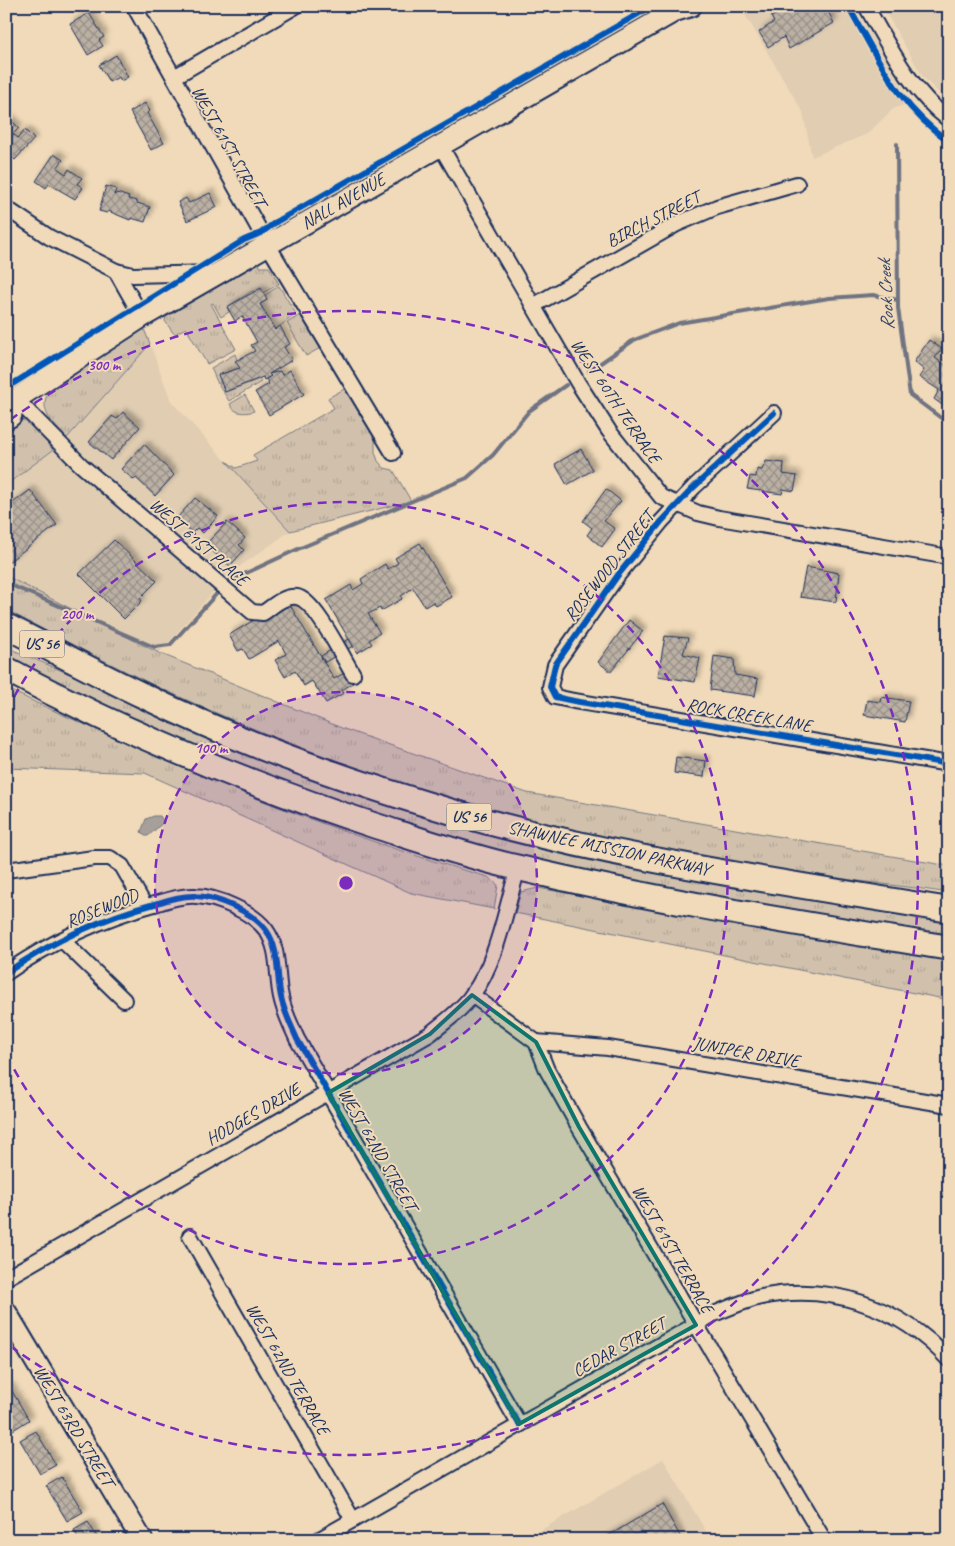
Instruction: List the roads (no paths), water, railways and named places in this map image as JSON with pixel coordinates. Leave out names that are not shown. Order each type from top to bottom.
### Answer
[{"type":"highway","name":"SHAWNEE MISSION PARKWAY","points":[[6,626],[145,697],[224,731],[304,762],[456,813],[536,834],[688,866],[949,910]]},
{"type":"highway","name":"US 56","points":[[6,669],[59,698],[145,738],[293,799],[453,851],[518,868],[683,904],[949,948]]},
{"type":"main road","name":"NALL AVENUE","points":[[11,400],[142,317],[682,8]]},
{"type":"main road","points":[[6,419],[11,416],[11,400]]},
{"type":"main road","name":"WEST 63RD STREET","points":[[6,1312],[142,1540]]},
{"type":"street","name":"WEST 61ST STREET","points":[[134,6],[268,244],[393,453]]},
{"type":"street","points":[[174,77],[296,6]]},
{"type":"street","points":[[866,6],[906,77],[938,112],[949,120]]},
{"type":"street","name":"WEST 60TH TERRACE","points":[[440,145],[533,306],[609,430],[661,497],[677,505],[719,518],[949,556]]},
{"type":"street","name":"BIRCH STREET","points":[[533,306],[677,224],[717,208],[797,184]]},
{"type":"street","points":[[6,208],[49,237],[116,271],[133,275],[184,275],[205,274],[223,270]]},
{"type":"street","points":[[116,271],[142,317]]},
{"type":"street","name":"WEST 61ST PLACE","points":[[11,400],[81,465],[252,612],[263,614],[284,598],[297,597],[305,601],[318,617],[353,674]]},
{"type":"street","name":"ROSEWOOD STREET","points":[[550,686],[556,665],[573,638],[643,542],[677,505],[774,412]]},
{"type":"street","name":"ROCK CREEK LANE","points":[[550,686],[555,697],[574,701],[949,764]]},
{"type":"street","points":[[6,870],[94,858],[110,858],[122,866],[145,906]]},
{"type":"street","name":"HODGES DRIVE","points":[[6,1278],[430,1034],[459,1010],[472,995],[490,962],[518,868]]},
{"type":"street","name":"ROSEWOOD","points":[[6,972],[62,940],[109,919],[145,906],[182,896],[196,896],[217,900]]},
{"type":"street","name":"WEST 62ND STREET","points":[[217,900],[241,910],[266,930],[275,950],[281,997],[297,1040],[519,1424]]},
{"type":"street","points":[[62,940],[124,1000]]},
{"type":"street","points":[[472,995],[536,1042]]},
{"type":"street","name":"JUNIPER DRIVE","points":[[536,1042],[608,1048],[949,1105]]},
{"type":"street","name":"WEST 61ST TERRACE","points":[[536,1042],[547,1070],[824,1540]]},
{"type":"street","name":"WEST 62ND TERRACE","points":[[190,1236],[353,1520]]},
{"type":"street","name":"CEDAR STREET","points":[[318,1540],[696,1325],[723,1311],[758,1298],[794,1293],[832,1294],[865,1303],[895,1316],[927,1338],[949,1360]]},
{"type":"waterway","name":"Rock Creek","points":[[897,144],[898,308],[910,395],[949,424]]},
{"type":"waterway","points":[[589,371],[634,340],[679,323],[829,298],[873,295],[898,300]]},
{"type":"waterway","points":[[226,584],[298,549],[467,478],[493,455],[529,411],[566,385]]},
{"type":"waterway","points":[[6,583],[154,647],[170,645],[221,589]]}]
